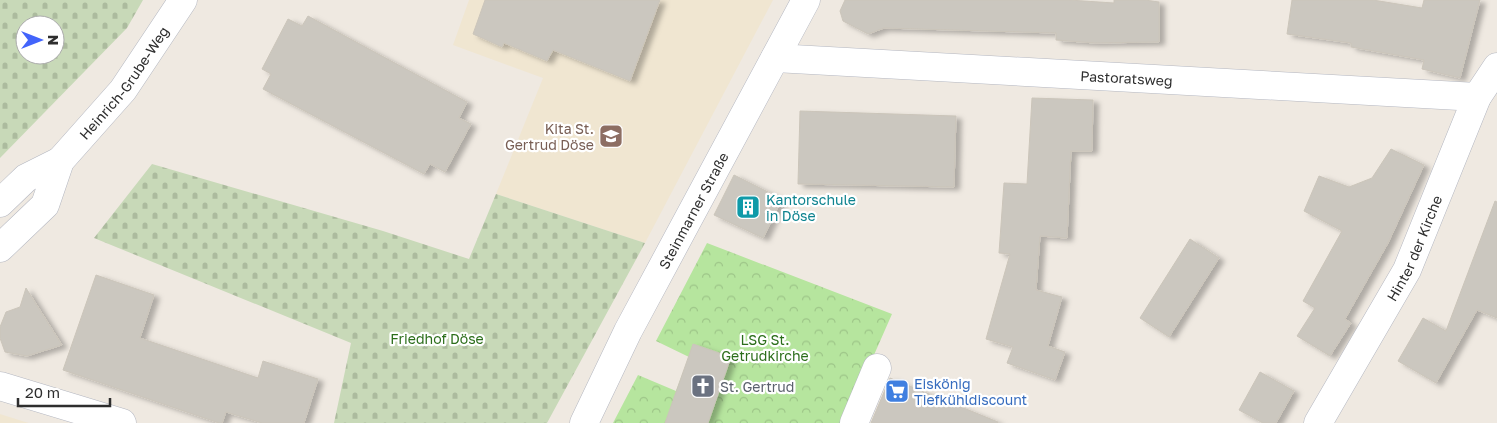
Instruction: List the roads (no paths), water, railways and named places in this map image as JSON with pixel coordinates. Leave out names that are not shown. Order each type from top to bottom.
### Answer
[{"type":"street","name":"Heinrich-Grube-Weg","points":[[0,248],[45,204],[60,162],[123,90],[183,0]]},
{"type":"street","name":"Steinmarner Straße","points":[[584,423],[628,331],[806,0]]},
{"type":"street","name":"Pastoratsweg","points":[[775,58],[1477,97]]},
{"type":"street","name":"Hinter der Kirche","points":[[1318,423],[1407,270],[1477,97],[1497,67]]},
{"type":"street","name":"Heinrich-Grube-Weg","points":[[0,202],[26,178],[60,162]]},
{"type":"street","points":[[854,423],[877,368]]},
{"type":"street","points":[[0,386],[122,423]]},
{"type":"place","name":"Kita St. Gertrud Döse","points":[[611,136]]},
{"type":"place","name":"Kantorschule in Döse","points":[[748,207]]},
{"type":"place","name":"St. Gertrud","points":[[703,386]]},
{"type":"place","name":"Eiskönig Tiefkühldiscount","points":[[897,391]]},
{"type":"park label","name":"Friedhof Döse","points":[[437,338]]},
{"type":"park label","name":"LSG St. Getrudkirche","points":[[765,348]]}]
